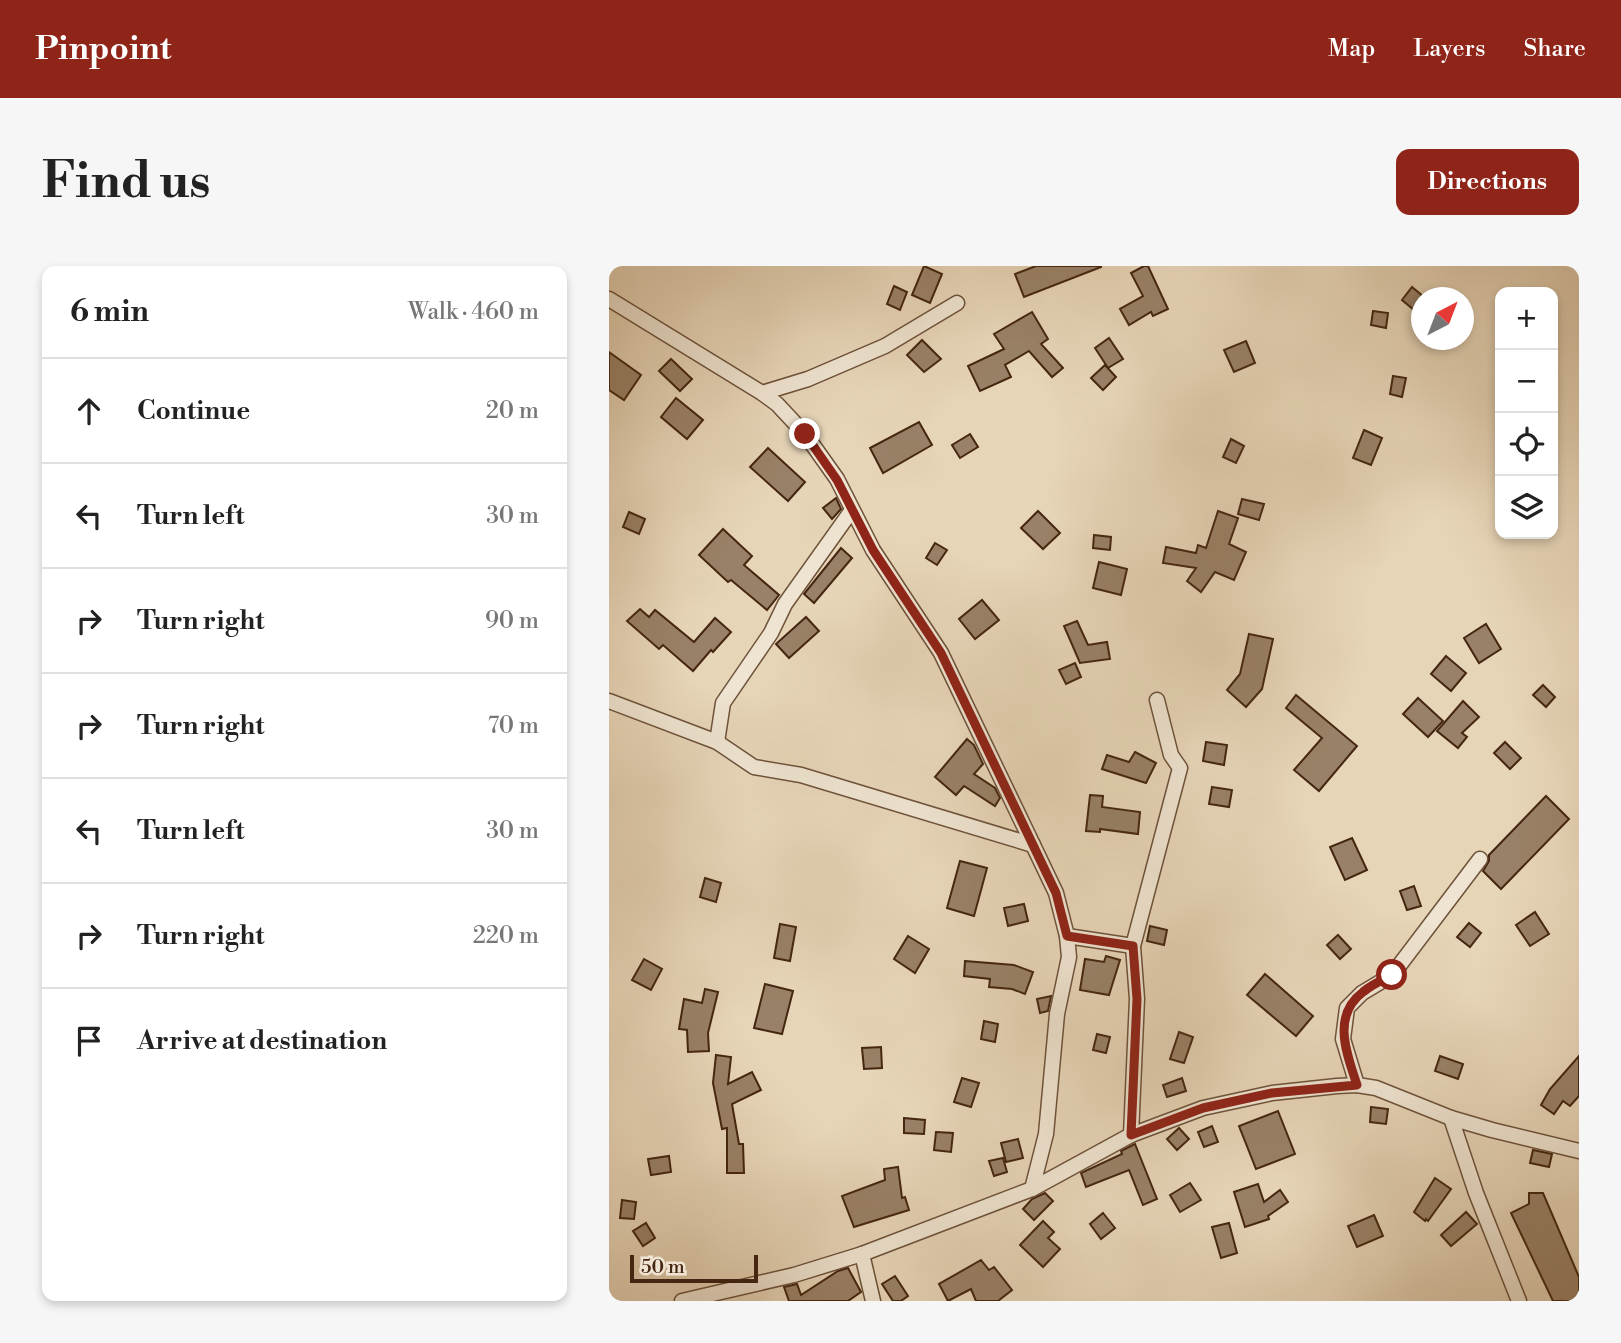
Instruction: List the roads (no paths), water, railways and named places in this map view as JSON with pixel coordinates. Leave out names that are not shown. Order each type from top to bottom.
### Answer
[{"type":"street","points":[[609,299],[762,393],[777,404],[805,434],[837,480],[873,550],[941,653],[1056,893],[1067,936],[1069,957],[1057,1014],[1046,1134],[1032,1189]]},
{"type":"street","points":[[762,393],[808,379],[885,346],[957,303]]},
{"type":"street","points":[[717,742],[723,702],[771,633],[785,604],[852,510]]},
{"type":"street","points":[[1131,1135],[1137,999],[1133,946],[1180,768],[1171,755],[1157,700]]},
{"type":"street","points":[[609,702],[717,742],[754,767],[801,775],[1033,845]]},
{"type":"street","points":[[1357,1085],[1343,1039],[1347,1008],[1361,993],[1392,975],[1480,859]]},
{"type":"street","points":[[1067,936],[1133,946]]},
{"type":"street","points":[[682,1301],[794,1275],[862,1255],[1032,1189],[1131,1135],[1203,1108],[1260,1095],[1357,1085],[1376,1088],[1451,1118],[1541,1144],[1579,1151]]},
{"type":"street","points":[[1451,1118],[1480,1205],[1519,1301]]},
{"type":"street","points":[[862,1255],[873,1301]]}]
